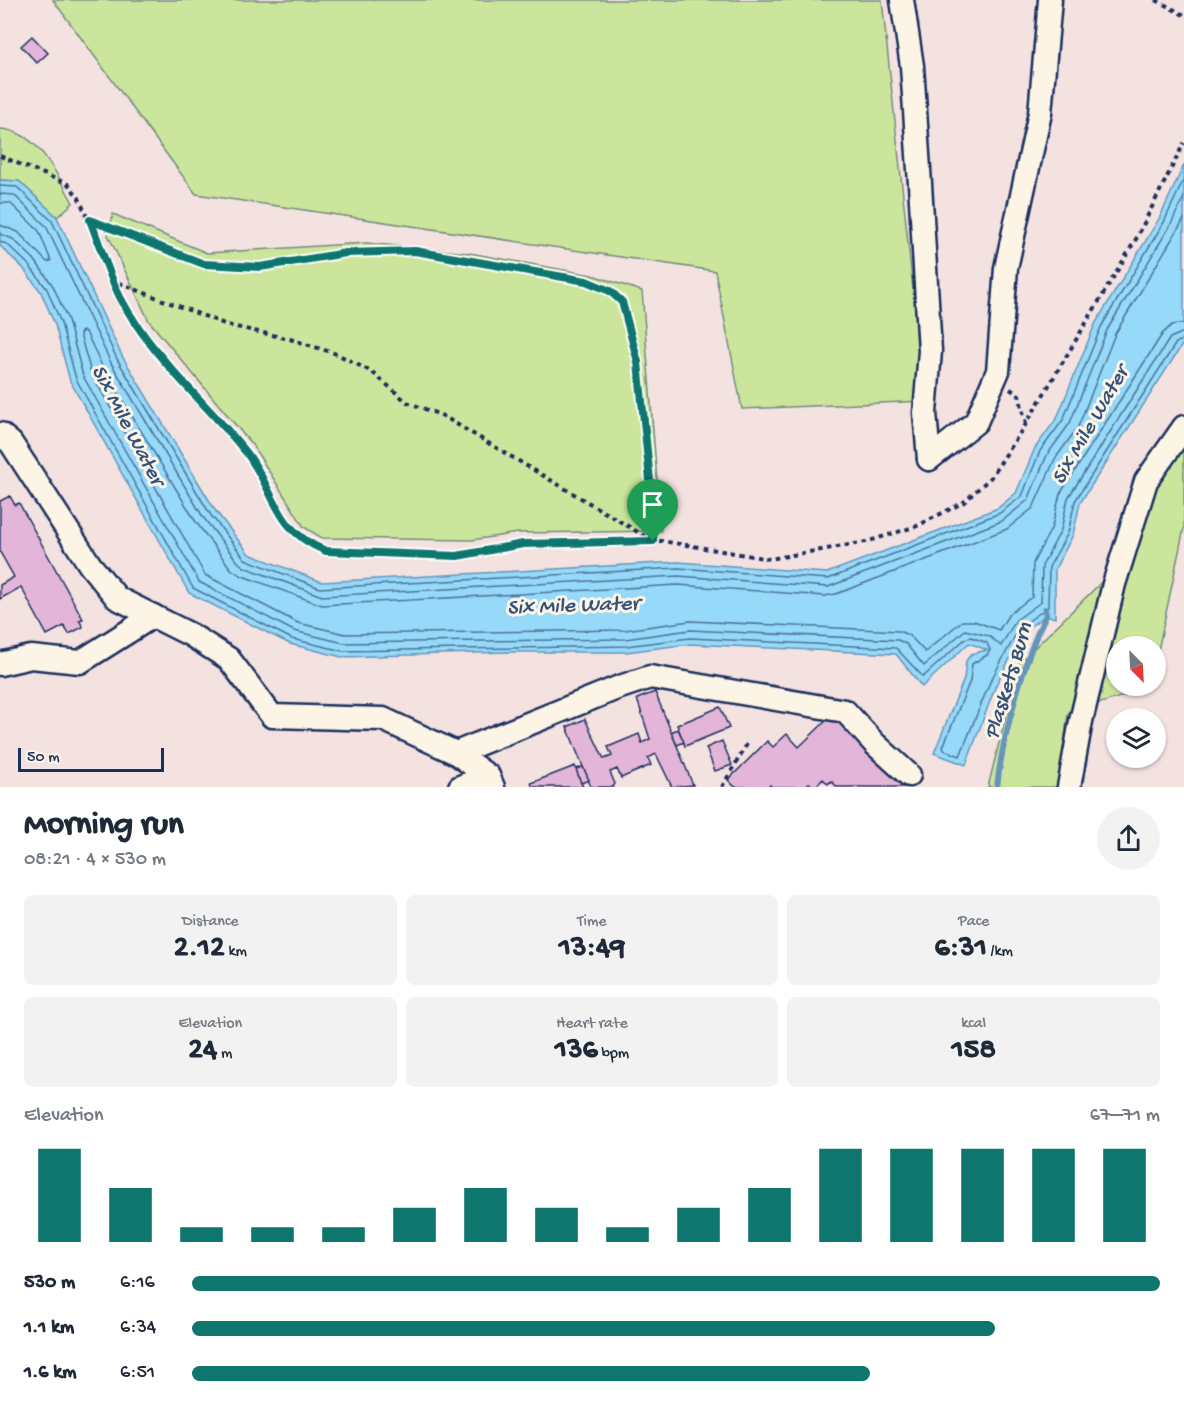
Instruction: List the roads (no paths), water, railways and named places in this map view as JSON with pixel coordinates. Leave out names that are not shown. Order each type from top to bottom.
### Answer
[{"type":"lane","points":[[902,0],[912,66],[921,195],[930,351],[925,413],[929,459],[976,422],[998,371],[1006,268],[1040,113],[1050,0]]},
{"type":"lane","points":[[1069,787],[1081,721],[1114,584],[1146,481],[1184,427]]},
{"type":"lane","points":[[0,434],[11,443],[90,565],[117,598],[229,659],[272,716],[382,719],[456,753],[490,781]]},
{"type":"lane","points":[[0,664],[31,657],[80,662],[153,616]]},
{"type":"lane","points":[[456,753],[650,677],[845,711],[875,744],[909,775]]},
{"type":"lane","points":[[460,787],[490,781]]},
{"type":"water","name":"Six Mile Water","points":[[1184,165],[1184,342],[1080,503],[1073,535],[1055,569],[1055,618],[1046,615],[1025,630],[996,685],[966,765],[934,753],[964,679],[966,661],[971,654],[987,650],[969,643],[922,687],[896,654],[690,644],[626,652],[509,652],[342,657],[290,644],[189,593],[70,381],[55,325],[41,292],[23,268],[0,246],[0,180],[19,181],[57,217],[122,356],[215,510],[249,554],[322,582],[678,562],[827,573],[998,508],[1016,493],[1035,448],[1057,418],[1095,324],[1159,219]]},
{"type":"waterway","name":"Plaskets Burn","points":[[997,787],[1015,699],[1030,653],[1046,615],[1045,609]]}]
